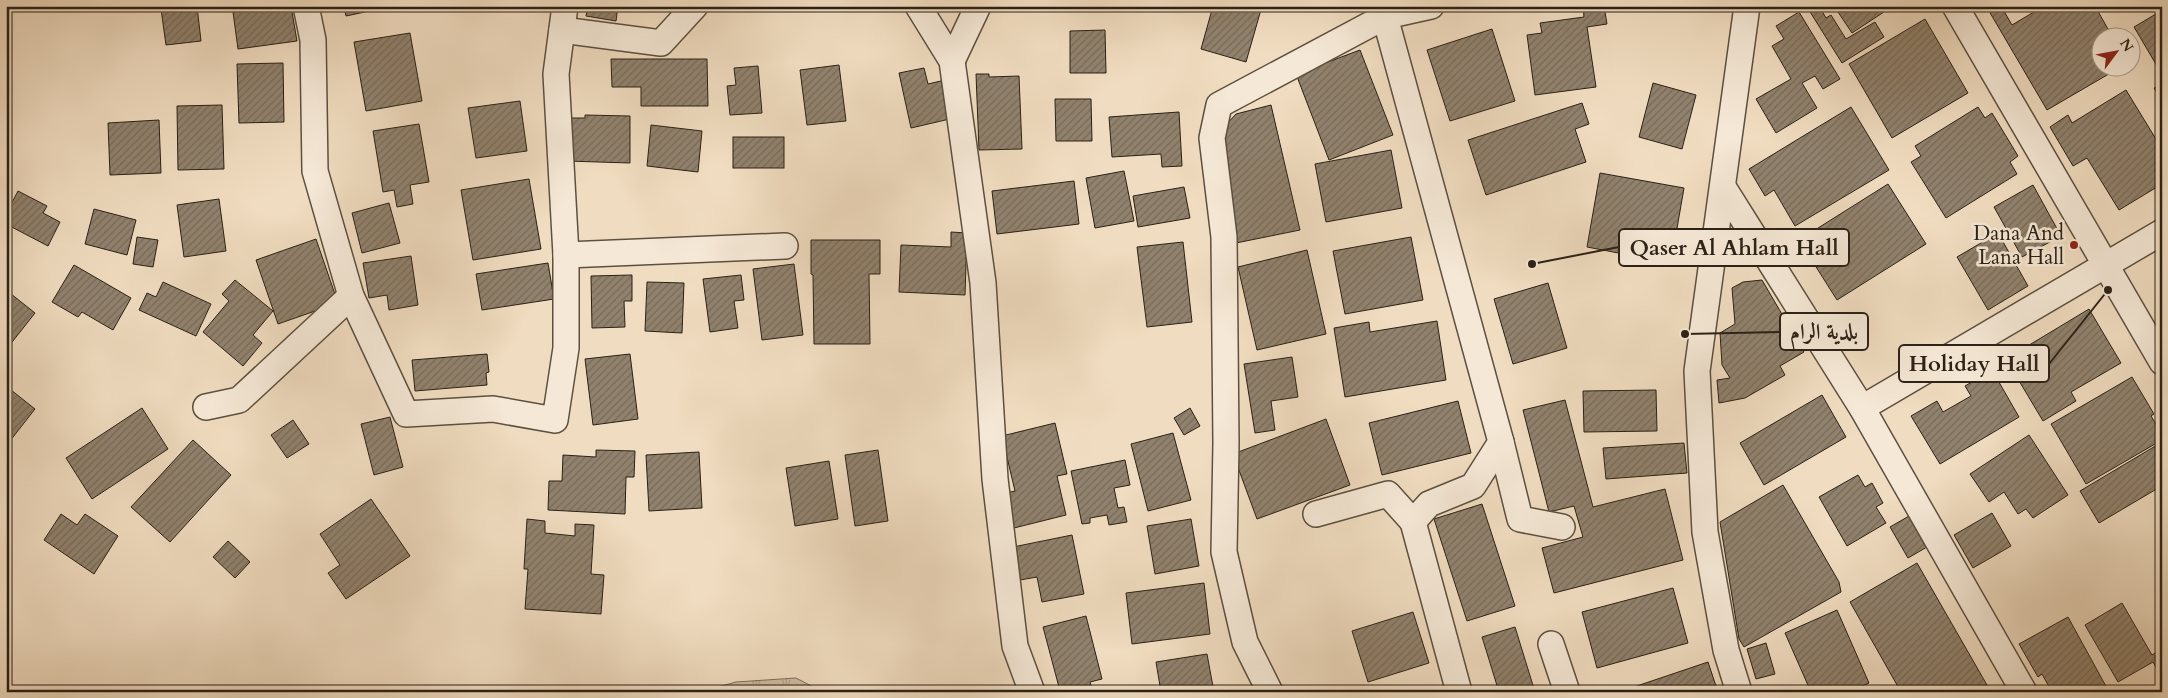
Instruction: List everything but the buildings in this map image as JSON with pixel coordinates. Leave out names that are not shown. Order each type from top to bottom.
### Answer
[{"type":"street","points":[[306,6],[312,40],[315,171],[351,296],[406,414],[493,409],[556,420],[566,348],[566,255],[556,74],[564,18],[661,43],[696,6]]},
{"type":"street","points":[[918,6],[952,61],[983,283],[995,479],[1015,646],[1032,692]]},
{"type":"street","points":[[952,61],[978,6]]},
{"type":"street","points":[[1270,692],[1245,642],[1224,552],[1226,443],[1224,237],[1212,138],[1218,105],[1384,11],[1431,6]]},
{"type":"street","points":[[1739,692],[1726,650],[1706,532],[1696,371],[1747,6]]},
{"type":"street","points":[[1955,6],[2162,362]]},
{"type":"street","points":[[1384,11],[1501,442],[1520,519],[1562,527]]},
{"type":"street","points":[[1723,187],[1862,408],[2024,692]]},
{"type":"street","points":[[1862,408],[2162,232]]},
{"type":"street","points":[[566,255],[785,246]]},
{"type":"street","points":[[206,406],[239,400],[351,296]]},
{"type":"street","points":[[1413,522],[1429,504],[1472,486],[1501,442]]},
{"type":"street","points":[[1316,514],[1388,494],[1413,522],[1459,692]]},
{"type":"street","points":[[1551,644],[1567,692]]},
{"type":"green space","points":[[796,678],[823,692],[700,692],[736,682]]},
{"type":"place","name":"Dana And Lana Hall","points":[[2074,245]]},
{"type":"place","name":"Qaser Al Ahlam Hall","points":[[1532,264]]},
{"type":"place","name":"Holiday Hall","points":[[2108,290]]},
{"type":"place","name":"بلدية الرام","points":[[1685,334]]}]
